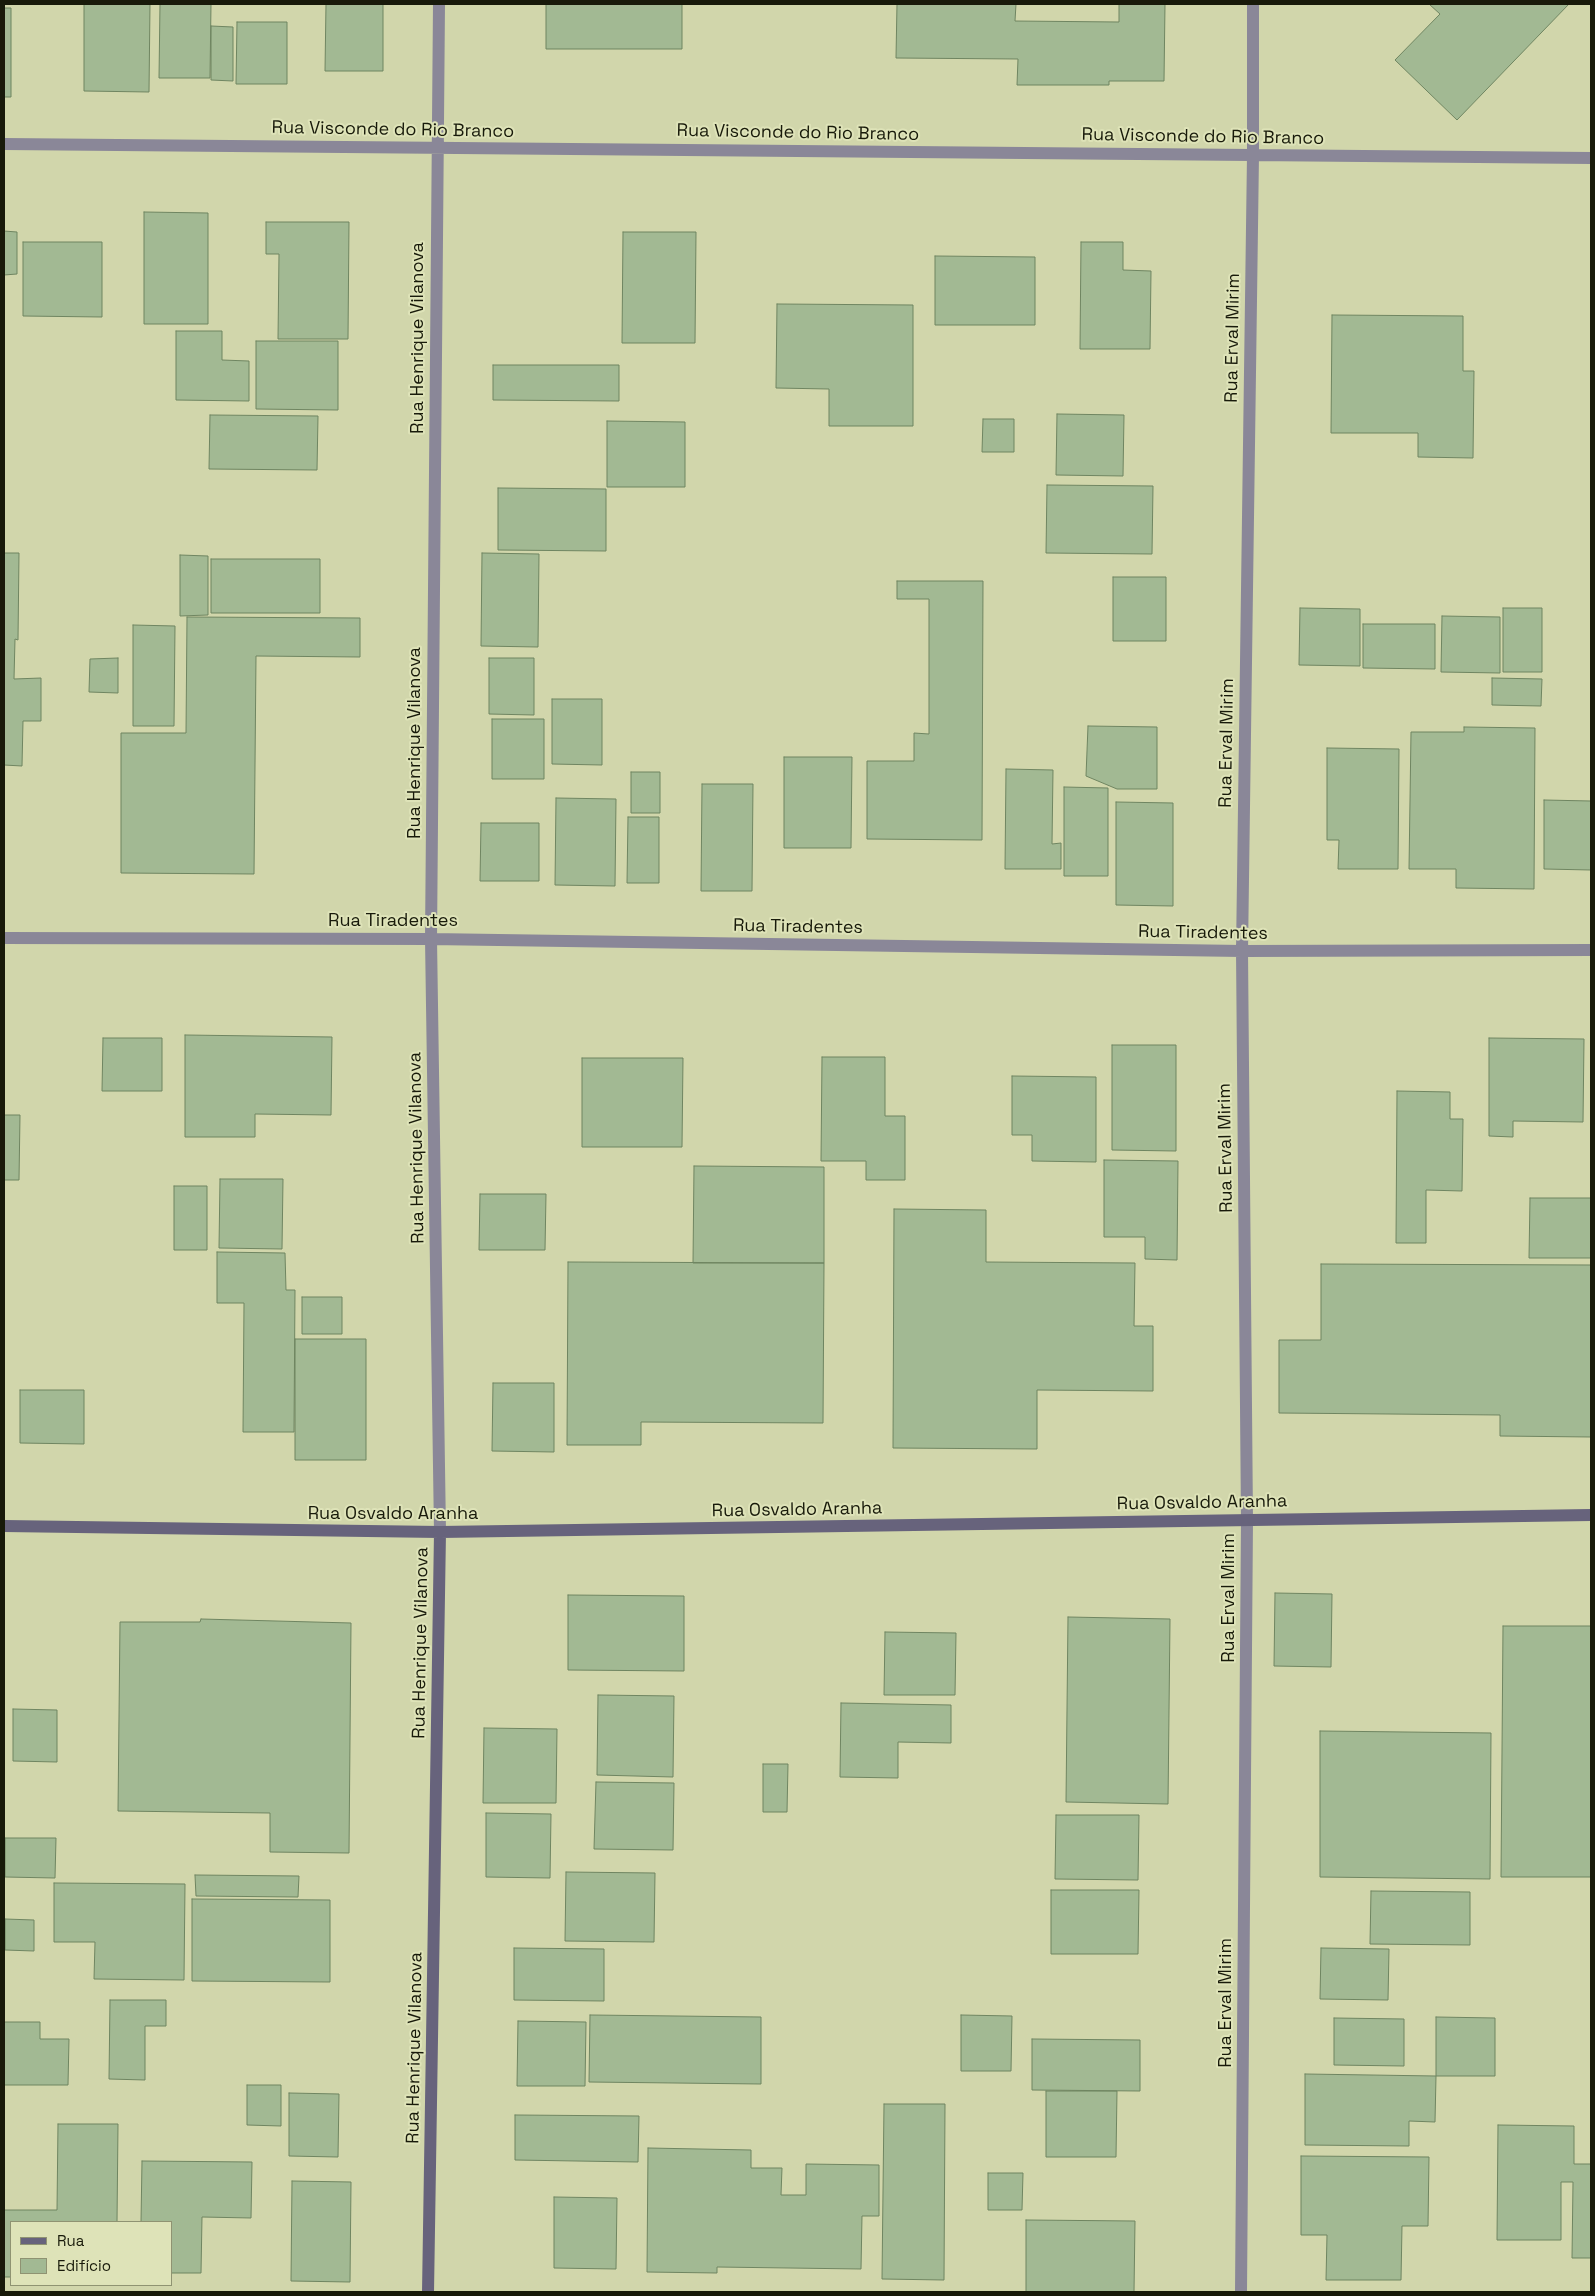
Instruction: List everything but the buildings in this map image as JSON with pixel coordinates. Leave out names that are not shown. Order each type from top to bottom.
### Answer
[{"type":"main road","name":"Rua Osvaldo Aranha","points":[[4,1526],[440,1532],[1591,1515]]},
{"type":"main road","name":"Rua Henrique Vilanova","points":[[428,2292],[440,1532]]},
{"type":"street","name":"Rua Henrique Vilanova","points":[[439,4],[431,939],[440,1532]]},
{"type":"street","name":"Rua Erval Mirim","points":[[1241,2292],[1248,1520],[1242,952],[1253,155],[1253,4]]},
{"type":"street","name":"Rua Visconde do Rio Branco","points":[[4,144],[1591,158]]},
{"type":"street","name":"Rua Tiradentes","points":[[4,938],[431,939],[1242,952],[1591,950]]}]
